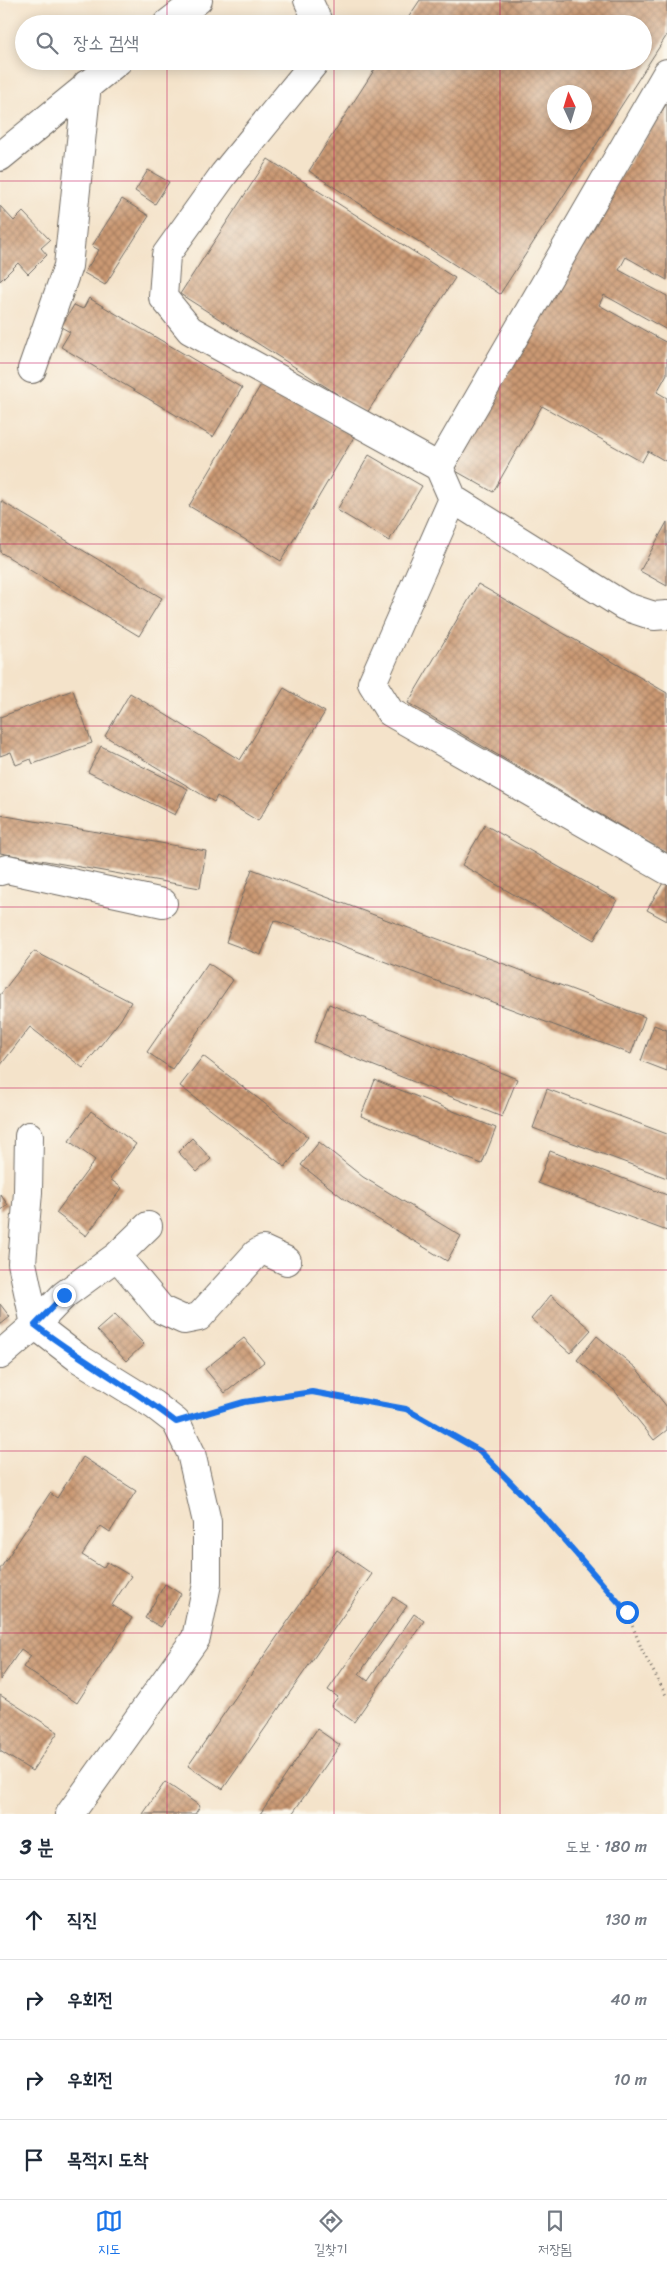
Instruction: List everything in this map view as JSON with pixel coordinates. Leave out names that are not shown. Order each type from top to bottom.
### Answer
[{"type":"street","points":[[179,15],[198,0]]},
{"type":"street","points":[[308,0],[315,15]]},
{"type":"street","points":[[0,157],[106,70]]},
{"type":"street","points":[[309,70],[224,174],[166,255],[162,296],[190,330],[439,467],[453,499],[624,606],[654,616],[667,615]]},
{"type":"street","points":[[439,467],[667,73]]},
{"type":"street","points":[[32,369],[68,266],[87,84]]},
{"type":"street","points":[[453,499],[372,683],[390,712],[667,870]]},
{"type":"street","points":[[0,871],[7,870],[163,903]]},
{"type":"street","points":[[29,1136],[28,1192],[22,1263],[35,1325],[78,1358],[154,1405],[176,1422],[191,1453],[207,1522],[207,1584],[196,1638],[70,1814]]},
{"type":"street","points":[[0,1355],[35,1325],[64,1295],[117,1256],[148,1226]]},
{"type":"street","points":[[117,1256],[162,1310],[184,1320],[199,1317],[256,1254],[263,1250],[287,1261]]},
{"type":"path","points":[[176,1422],[244,1402],[312,1392],[406,1409],[434,1424],[480,1451],[545,1518],[627,1612],[642,1650],[667,1697]]},
{"type":"building","points":[[420,0],[667,0],[667,35],[652,58],[652,15],[410,15]]},
{"type":"building","points":[[374,70],[644,70],[500,294],[309,171]]},
{"type":"building","points":[[667,103],[667,280],[626,257],[619,270],[667,296],[667,330],[604,295],[599,305],[667,343],[667,374],[657,392],[667,398],[667,462],[648,451],[642,462],[542,406],[493,492],[454,470],[611,191]]},
{"type":"building","points":[[268,159],[455,278],[367,413],[180,294]]},
{"type":"building","points":[[148,170],[169,182],[155,204],[135,191]]},
{"type":"building","points":[[122,199],[149,216],[105,285],[84,273],[99,250],[92,246]]},
{"type":"building","points":[[0,206],[14,221],[23,212],[50,240],[41,248],[47,255],[28,274],[18,263],[0,281]]},
{"type":"building","points":[[89,298],[242,388],[213,437],[61,347],[70,332],[61,327],[74,305],[83,309]]},
{"type":"building","points":[[262,383],[354,437],[281,561],[189,506]]},
{"type":"building","points":[[369,455],[422,486],[389,541],[337,510]]},
{"type":"building","points":[[1,501],[162,598],[139,636],[0,552]]},
{"type":"building","points":[[667,522],[667,586],[640,571]]},
{"type":"building","points":[[478,584],[667,693],[667,853],[408,703]]},
{"type":"building","points":[[284,688],[325,712],[258,821],[217,796],[214,802],[105,736],[130,693],[240,760]]},
{"type":"building","points":[[73,690],[92,743],[33,764],[31,759],[16,765],[11,752],[0,756],[0,717]]},
{"type":"building","points":[[101,746],[188,789],[175,815],[88,772]]},
{"type":"building","points":[[0,815],[206,851],[200,888],[0,853]]},
{"type":"building","points":[[485,825],[617,900],[594,940],[462,865]]},
{"type":"building","points":[[252,869],[645,1017],[631,1054],[274,920],[261,955],[226,942]]},
{"type":"building","points":[[667,876],[667,921],[647,910]]},
{"type":"building","points":[[34,951],[131,1002],[121,1019],[83,1068],[30,1027],[0,1066],[0,995]]},
{"type":"building","points":[[208,963],[233,980],[172,1069],[147,1052]]},
{"type":"building","points":[[329,1004],[517,1079],[502,1117],[314,1042]]},
{"type":"building","points":[[654,1025],[667,1030],[667,1071],[641,1061]]},
{"type":"building","points":[[203,1056],[308,1137],[285,1167],[180,1086]]},
{"type":"building","points":[[375,1080],[496,1128],[482,1164],[361,1116]]},
{"type":"building","points":[[547,1089],[667,1134],[667,1178],[533,1128]]},
{"type":"building","points":[[91,1111],[136,1144],[110,1179],[122,1188],[86,1236],[56,1213],[95,1160],[69,1141]]},
{"type":"building","points":[[192,1138],[211,1159],[197,1172],[178,1152]]},
{"type":"building","points":[[319,1142],[363,1177],[461,1236],[447,1261],[346,1200],[301,1165]]},
{"type":"building","points":[[550,1151],[667,1195],[667,1231],[538,1183]]},
{"type":"building","points":[[0,1194],[8,1205],[0,1211]]},
{"type":"building","points":[[551,1295],[591,1330],[570,1353],[531,1319]]},
{"type":"building","points":[[0,1304],[10,1317],[0,1325]]},
{"type":"building","points":[[115,1314],[144,1344],[126,1361],[97,1330]]},
{"type":"building","points":[[597,1336],[636,1368],[667,1407],[667,1430],[654,1440],[614,1390],[577,1360]]},
{"type":"building","points":[[244,1338],[264,1362],[225,1393],[205,1369]]},
{"type":"building","points":[[83,1457],[136,1491],[110,1532],[101,1526],[82,1555],[103,1568],[107,1562],[131,1576],[112,1605],[132,1618],[77,1703],[23,1667],[31,1656],[21,1649],[0,1680],[0,1569],[50,1493],[57,1498]]},
{"type":"building","points":[[337,1550],[372,1574],[223,1789],[188,1766]]},
{"type":"building","points":[[165,1584],[181,1594],[161,1627],[145,1618]]},
{"type":"building","points":[[393,1597],[407,1606],[359,1674],[368,1681],[414,1614],[424,1621],[354,1722],[331,1706],[338,1697],[328,1690]]},
{"type":"building","points":[[0,1695],[58,1732],[32,1771],[0,1751]]},
{"type":"building","points":[[317,1729],[340,1745],[292,1814],[260,1814]]},
{"type":"building","points":[[165,1782],[200,1806],[195,1814],[143,1814]]},
{"type":"route","points":[[64,1295],[35,1325],[78,1358],[154,1405],[176,1422],[244,1402],[312,1392],[406,1409],[434,1424],[480,1451],[545,1518],[627,1612]]}]
